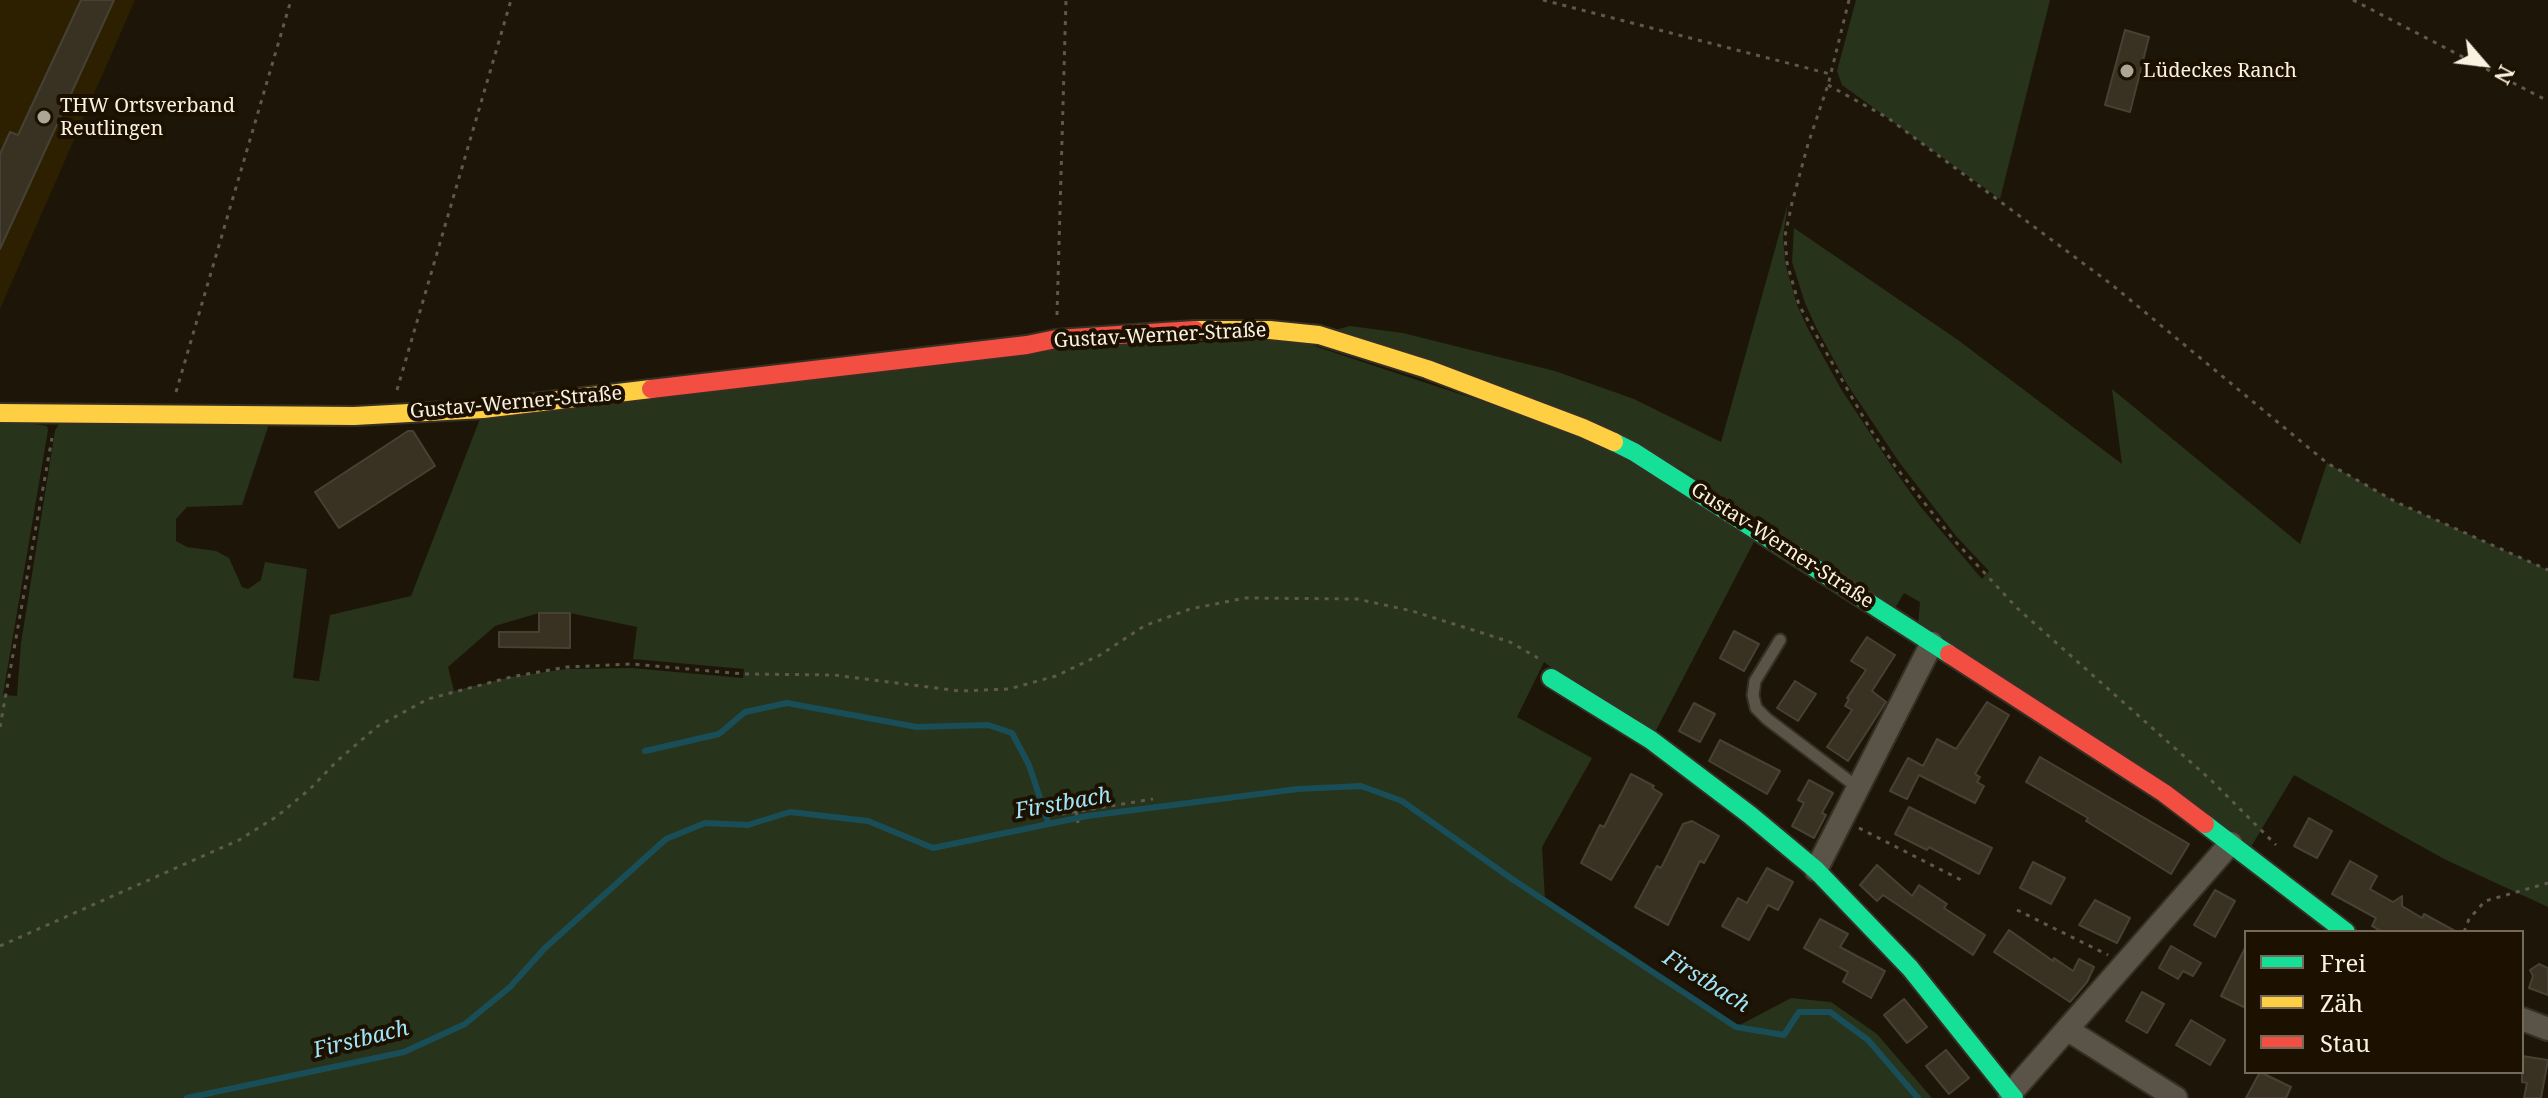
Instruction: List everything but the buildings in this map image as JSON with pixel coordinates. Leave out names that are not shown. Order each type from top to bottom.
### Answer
[{"type":"street","name":"Gustav-Werner-Straße","points":[[0,413],[354,416],[483,409],[1012,347],[1056,339],[1136,333],[1270,330],[1319,335],[1427,369],[1609,439],[1674,476],[2164,793],[2343,930]]},
{"type":"street","points":[[1816,870],[1932,643]]},
{"type":"street","points":[[1551,678],[1651,740],[1816,870],[1910,968],[2012,1096],[2231,843]]},
{"type":"street","points":[[2524,1020],[2548,1029]]},
{"type":"street","points":[[2068,1030],[2176,1098]]},
{"type":"lane","points":[[1780,640],[1755,681],[1753,695],[1756,708],[1857,787]]},
{"type":"path","points":[[169,415],[291,0]]},
{"type":"path","points":[[390,413],[511,0]]},
{"type":"path","points":[[1056,339],[1066,0]]},
{"type":"path","points":[[1543,0],[1830,74]]},
{"type":"path","points":[[1849,0],[1785,236],[1789,273],[1799,305],[1844,387],[1895,466],[1987,578],[2048,637],[2212,781],[2280,851]]},
{"type":"path","points":[[2353,0],[2548,101]]},
{"type":"path","points":[[1828,85],[1888,118],[2111,284],[2327,463],[2396,502],[2548,570]]},
{"type":"path","points":[[0,727],[52,434],[52,414]]},
{"type":"path","points":[[0,946],[239,840],[276,817],[378,726],[428,699],[511,677],[567,667],[632,664],[744,674],[834,675],[960,691],[1009,689],[1056,676],[1100,655],[1144,626],[1190,609],[1245,598],[1301,597],[1357,599],[1412,611],[1473,630],[1510,642],[1545,662],[1551,678]]},
{"type":"path","points":[[1062,814],[1153,799]]},
{"type":"path","points":[[1076,812],[1078,823]]},
{"type":"path","points":[[1841,819],[1965,882]]},
{"type":"path","points":[[2465,930],[2469,919],[2485,901],[2548,883]]},
{"type":"path","points":[[2017,910],[2126,964]]},
{"type":"shaded area","points":[[0,0],[135,0],[0,309]]},
{"type":"green space","points":[[1856,0],[2050,0],[2000,199],[1842,85],[1837,71]]},
{"type":"green space","points":[[1788,203],[1783,236],[1785,263],[1797,305],[1809,331],[1841,389],[1893,468],[1920,506],[1982,579],[1989,571],[1956,536],[1899,462],[1847,384],[1816,327],[1792,262],[1794,228],[1958,340],[2122,464],[2112,389],[2300,544],[2327,463],[2396,502],[2548,570],[2548,907],[2444,859],[2294,775],[2251,847],[1918,625],[1920,602],[1904,593],[1895,608],[1680,468],[1331,331],[1350,326],[1403,333],[1555,371],[1634,399],[1721,442]]},
{"type":"green space","points":[[1293,339],[1581,434],[1757,536],[1651,740],[1544,662],[1517,717],[1592,758],[1542,847],[1545,900],[1736,1027],[1791,998],[1831,1002],[1877,1034],[1932,1098],[0,1098],[0,419],[47,426],[48,430],[3,695],[17,696],[21,643],[55,431],[61,420],[269,424],[242,505],[187,507],[176,519],[176,541],[187,547],[216,551],[229,558],[242,587],[248,589],[261,580],[265,562],[307,569],[293,678],[319,681],[330,615],[411,596],[480,419],[1054,347]],"holes":[[[539,613],[570,613],[637,627],[633,659],[744,669],[743,678],[631,668],[566,669],[511,677],[454,691],[448,667],[495,626]]]},
{"type":"waterway","points":[[645,751],[719,734],[745,712],[787,703],[917,727],[988,725],[1012,733],[1029,765],[1048,822]]},
{"type":"waterway","name":"Firstbach","points":[[187,1098],[404,1052],[465,1024],[510,987],[545,948],[666,839],[705,823],[748,825],[790,812],[868,821],[933,848],[1087,816],[1298,789],[1361,786],[1402,801],[1512,879],[1736,1027],[1784,1035],[1799,1012],[1830,1012],[1868,1040],[1918,1098]]},
{"type":"traffic: fast","points":[[1614,442],[1949,654]]},
{"type":"traffic: fast","points":[[1551,678],[1651,740],[1816,870],[1910,968],[2014,1098]]},
{"type":"traffic: fast","points":[[2205,824],[2343,930]]},
{"type":"traffic: slow","points":[[1195,330],[1270,330],[1319,335],[1427,369],[1614,442]]},
{"type":"traffic: slow","points":[[0,413],[354,416],[483,409],[651,389]]},
{"type":"traffic: jam","points":[[651,389],[1027,345],[1056,339],[1195,330]]},
{"type":"traffic: jam","points":[[1949,654],[2164,793],[2205,824]]},
{"type":"place","name":"Lüdeckes Ranch","points":[[2127,71]]},
{"type":"place","name":"THW Ortsverband Reutlingen","points":[[44,117]]}]
